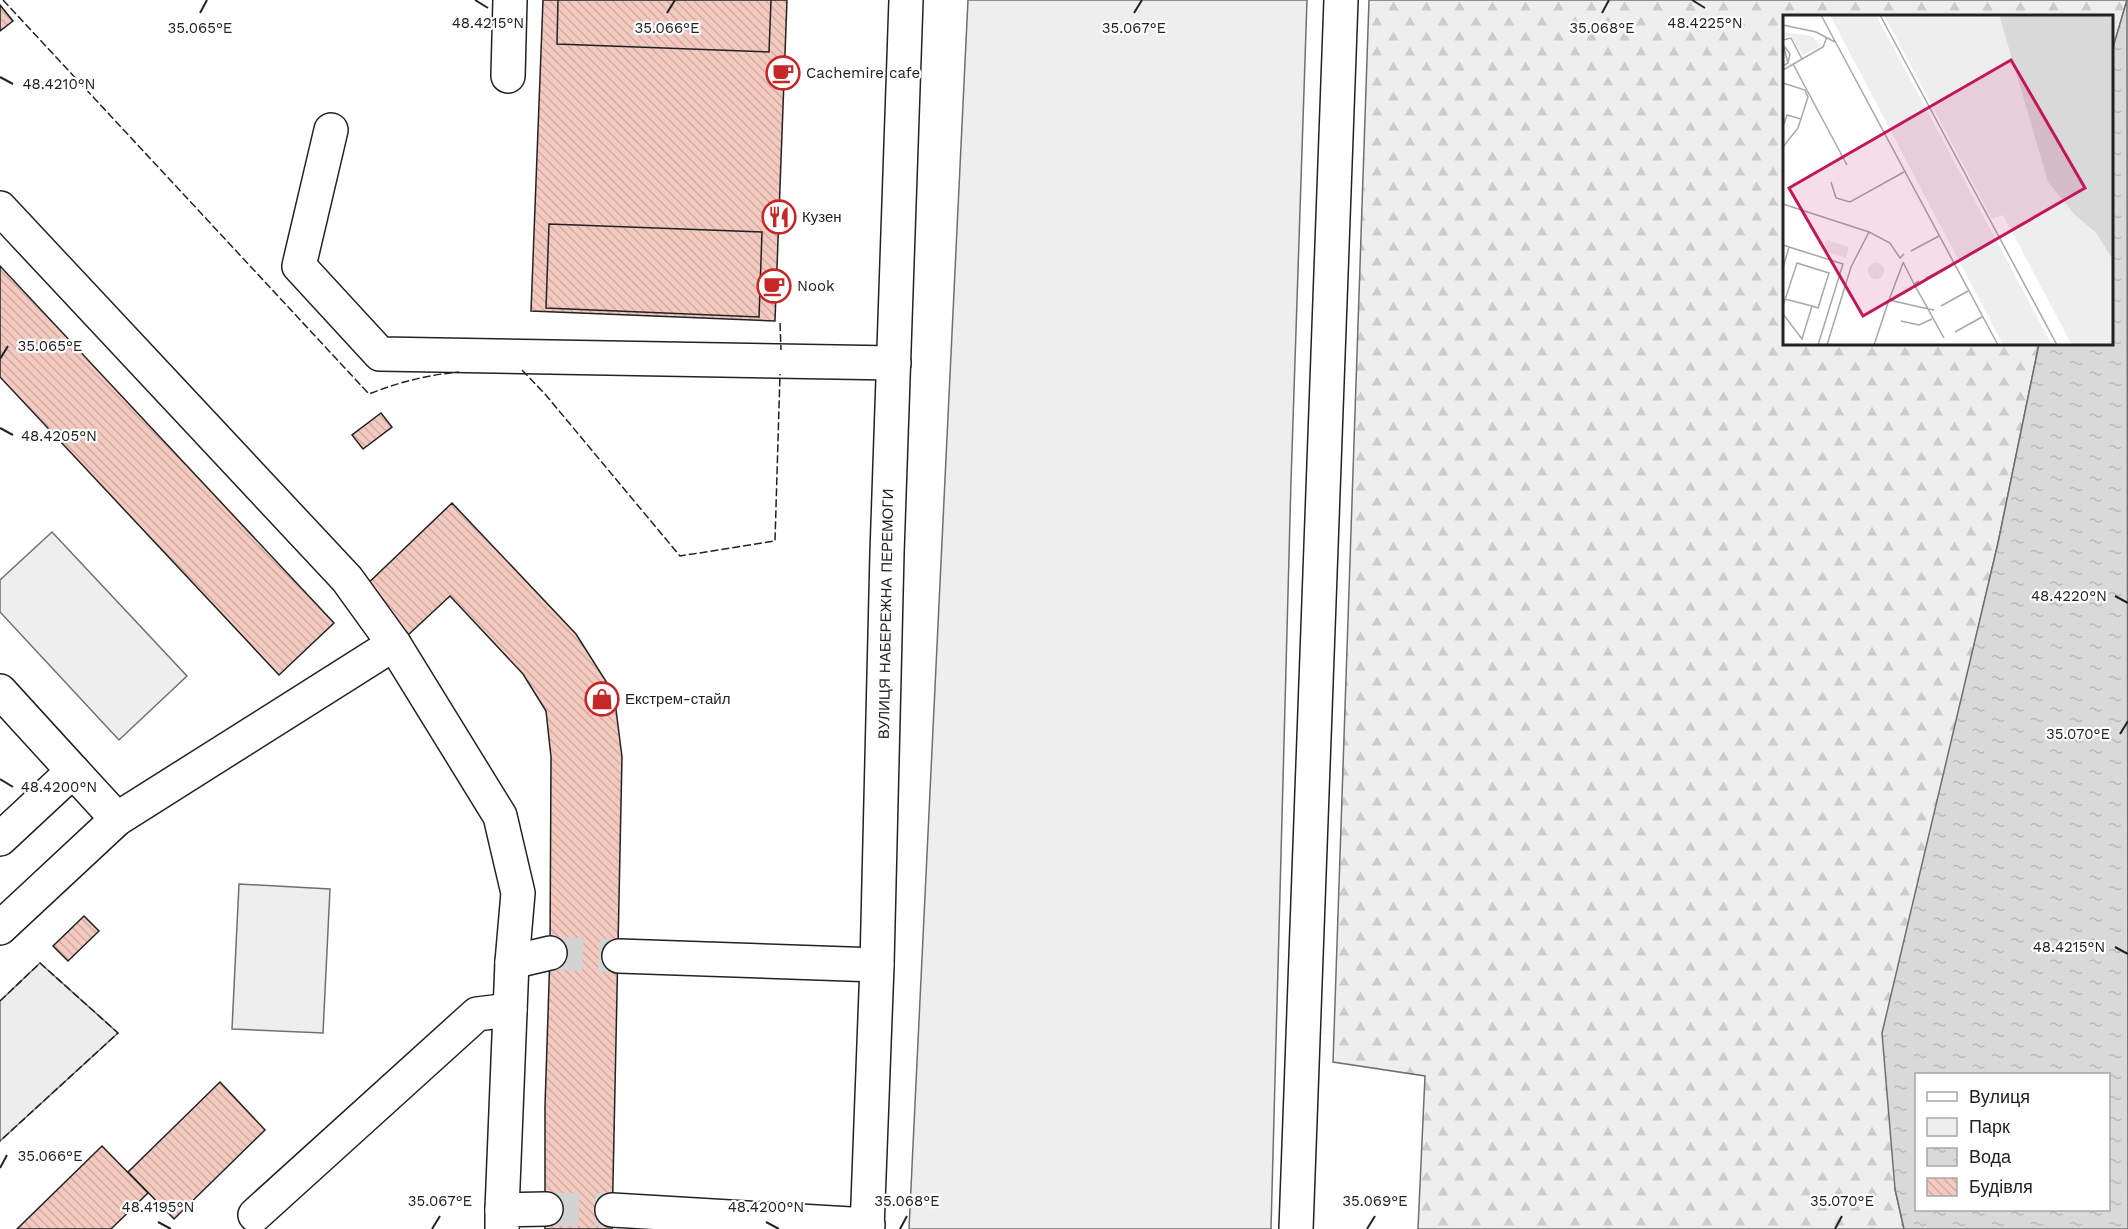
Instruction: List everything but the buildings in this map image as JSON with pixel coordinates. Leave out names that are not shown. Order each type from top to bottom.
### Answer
[{"type":"street","points":[[508,76],[510,0]]},
{"type":"street","name":"ВУЛИЦЯ НАБЕРЕЖНА ПЕРЕМОГИ","points":[[868,1227],[906,0]]},
{"type":"street","points":[[1296,1229],[1341,0]]},
{"type":"street","points":[[331,130],[299,266],[380,354],[894,363]]},
{"type":"street","points":[[0,208],[346,579],[394,644],[500,816],[518,893],[512,962],[502,1220],[546,1209]]},
{"type":"street","points":[[0,928],[117,819],[394,644]]},
{"type":"street","points":[[0,691],[117,819]]},
{"type":"street","points":[[0,839],[73,771]]},
{"type":"street","points":[[512,962],[550,953]]},
{"type":"street","points":[[619,956],[877,964]]},
{"type":"street","points":[[253,1224],[477,1014],[510,1010]]},
{"type":"street","points":[[612,1210],[868,1227]]},
{"type":"green space","points":[[968,0],[1307,0],[1291,481],[1271,1229],[909,1229]]},
{"type":"green space","points":[[1369,0],[2127,0],[2113,48],[2113,15],[1783,15],[1783,345],[2039,345],[1998,543],[1928,844],[1895,1189],[1904,1229],[1418,1229],[1425,1076],[1333,1062]]},
{"type":"green space","points":[[52,532],[187,676],[119,740],[0,612],[0,580]]},
{"type":"green space","points":[[239,884],[330,889],[323,1033],[232,1029]]},
{"type":"shaded area","points":[[40,963],[118,1033],[0,1141],[0,1001]]},
{"type":"water","points":[[2127,0],[2128,1229],[1904,1229],[1895,1189],[1882,1033],[1998,543],[2039,345],[2113,345],[2113,48]]},
{"type":"tunnel","points":[[550,953],[619,956]]},
{"type":"tunnel","points":[[546,1209],[612,1210]]},
{"type":"fence","points":[[3,0],[369,394],[413,380],[459,372]]},
{"type":"fence","points":[[780,323],[781,350]]},
{"type":"fence","points":[[522,370],[545,394],[680,556],[775,541],[780,374]]},
{"type":"fence","points":[[0,1001],[40,963],[118,1033],[0,1141]]},
{"type":"place","name":"Cachemire cafe","points":[[783,73]]},
{"type":"place","name":"Кузен","points":[[779,217]]},
{"type":"place","name":"Nook","points":[[774,286]]},
{"type":"place","name":"Екстрем-стайл","points":[[602,699]]}]
